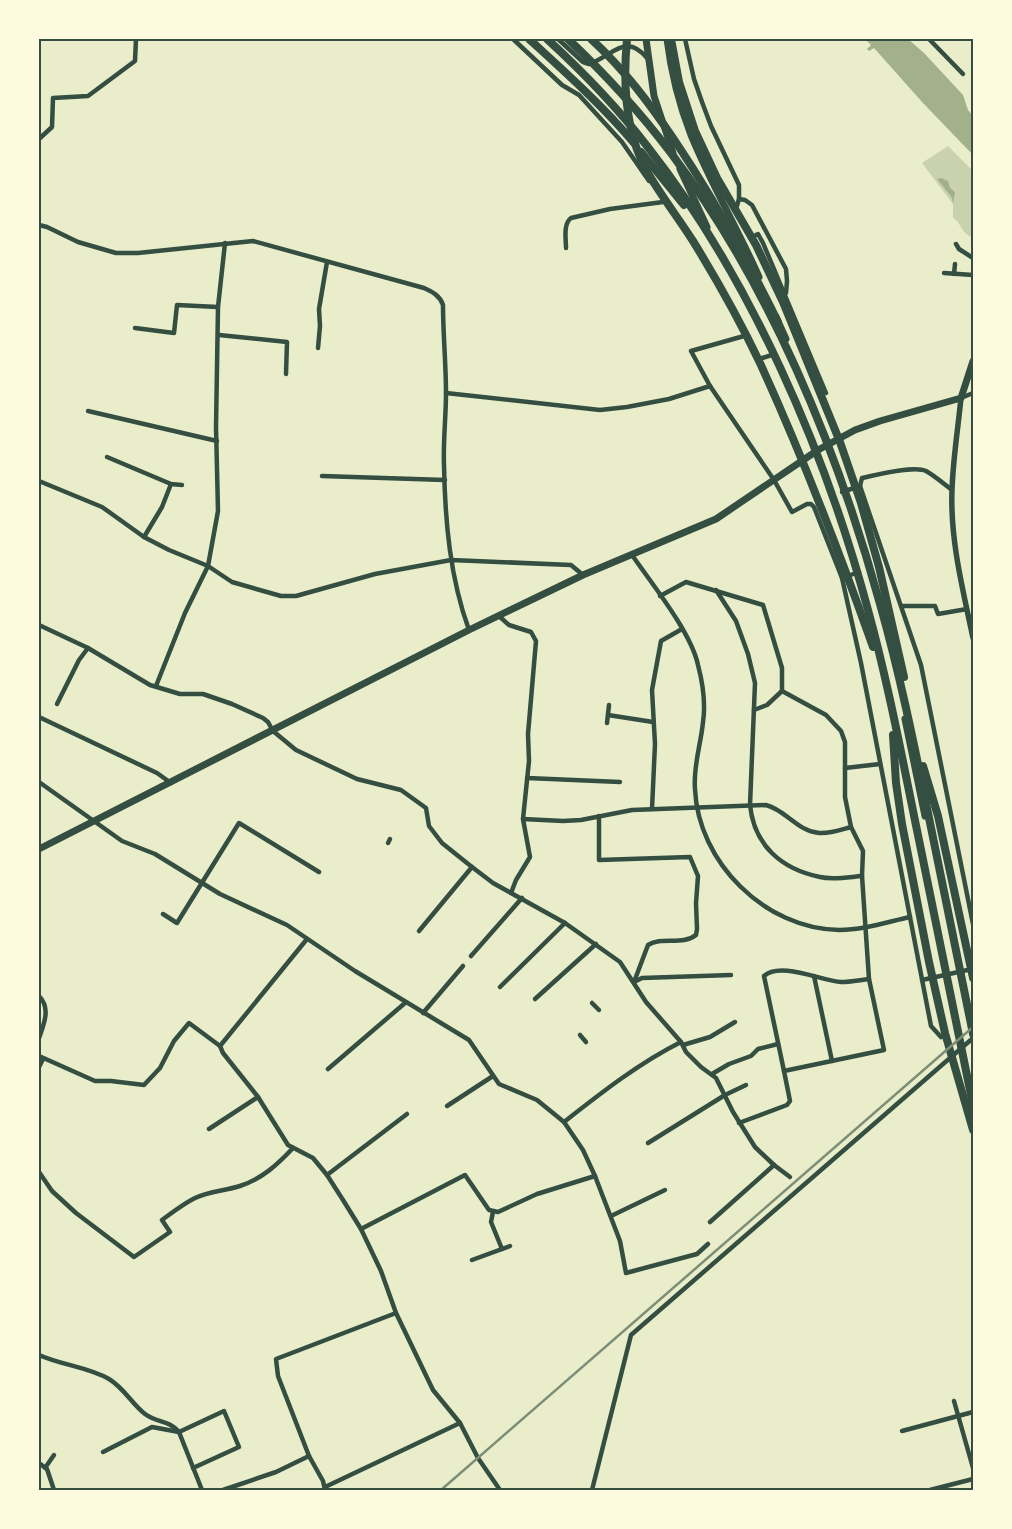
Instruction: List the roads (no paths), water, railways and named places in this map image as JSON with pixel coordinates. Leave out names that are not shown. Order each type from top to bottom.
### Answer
[{"type":"highway","points":[[529,39],[570,76],[620,126],[720,249]]},
{"type":"highway","points":[[547,39],[591,82],[647,145],[684,198],[728,267],[774,356],[807,431],[836,507],[892,688],[973,1105]]},
{"type":"highway","points":[[568,39],[602,72],[660,139],[704,200],[762,300],[829,449],[848,500],[873,578],[901,684],[973,1036]]},
{"type":"highway","points":[[591,39],[614,61],[656,113],[702,181],[742,249],[778,322]]},
{"type":"highway","points":[[628,39],[626,94],[630,122],[638,152],[656,187],[711,270],[759,362],[842,561],[892,688],[938,816],[973,978]]},
{"type":"highway","points":[[671,39],[679,82],[694,131],[716,178],[756,246],[783,302],[850,471],[872,542],[892,621],[913,723],[918,766]]},
{"type":"highway","points":[[892,688],[896,783],[902,824],[938,1004],[973,1130]]},
{"type":"main road","points":[[646,39],[654,96],[671,147],[690,193],[753,307],[776,353],[818,450],[860,572],[892,688]]},
{"type":"main road","points":[[666,39],[675,86],[691,134],[754,267],[805,386],[842,492],[872,588],[950,957]]},
{"type":"main road","points":[[39,849],[469,630],[583,576],[716,519],[818,450],[855,430],[961,398],[973,361]]},
{"type":"street","points":[[39,139],[52,128],[53,98],[88,96],[134,61],[136,39]]},
{"type":"street","points":[[513,39],[562,85],[579,95],[622,142],[705,264],[757,359],[776,353]]},
{"type":"street","points":[[558,39],[583,62],[589,64],[597,62],[619,47],[632,47],[641,51],[648,60]]},
{"type":"street","points":[[685,39],[694,79],[711,126],[739,185],[740,198],[732,223]]},
{"type":"street","points":[[929,39],[963,74]]},
{"type":"street","points":[[740,198],[752,205],[786,269],[788,281],[786,295]]},
{"type":"street","points":[[566,248],[566,224],[571,218],[610,209],[663,202]]},
{"type":"street","points":[[39,225],[78,242],[116,253],[138,253],[253,241],[432,291],[440,299],[442,305],[446,393],[444,480],[447,531],[463,611],[469,630]]},
{"type":"street","points":[[756,235],[758,234],[763,243],[826,393]]},
{"type":"street","points":[[156,686],[185,614],[208,566],[218,511],[218,307],[226,243]]},
{"type":"street","points":[[956,244],[959,249],[973,258]]},
{"type":"street","points":[[318,348],[319,309],[327,262]]},
{"type":"street","points":[[954,264],[954,274]]},
{"type":"street","points":[[944,274],[973,275]]},
{"type":"street","points":[[136,328],[174,333],[177,305],[218,307]]},
{"type":"street","points":[[219,335],[286,342],[286,374]]},
{"type":"street","points":[[744,336],[691,350],[710,386],[774,480],[792,512],[807,504],[811,504],[814,507],[842,578],[931,1026],[940,1037]]},
{"type":"street","points":[[805,386],[821,380]]},
{"type":"street","points":[[446,393],[600,410],[627,408],[710,386]]},
{"type":"street","points":[[973,393],[961,398],[952,490],[955,544],[973,638]]},
{"type":"street","points":[[88,411],[217,441]]},
{"type":"street","points":[[107,456],[172,484],[182,485]]},
{"type":"street","points":[[952,490],[925,470],[916,469],[862,478],[860,486],[921,665],[973,924]]},
{"type":"street","points":[[322,476],[444,480]]},
{"type":"street","points":[[39,480],[102,507],[144,537],[169,550],[208,566],[232,582],[281,596],[296,596],[376,574],[452,560],[571,565],[583,576]]},
{"type":"street","points":[[144,537],[162,507],[172,484]]},
{"type":"street","points":[[842,492],[860,486]]},
{"type":"street","points":[[632,555],[682,629],[698,662],[704,700],[694,790],[702,828],[720,864],[750,896],[786,917],[805,924],[840,930],[910,918]]},
{"type":"street","points":[[842,578],[860,572]]},
{"type":"street","points":[[660,596],[686,582],[763,605],[782,668],[782,691],[767,705],[754,710]]},
{"type":"street","points":[[716,590],[736,621],[748,654],[755,683],[750,805],[751,818],[757,833],[764,845],[776,858],[795,870],[821,877],[862,876]]},
{"type":"street","points":[[901,606],[935,606],[938,614],[967,609]]},
{"type":"street","points":[[500,616],[509,625],[532,632],[536,641],[523,820],[530,858],[516,880],[511,893]]},
{"type":"street","points":[[39,625],[88,648],[150,685],[180,694],[203,694],[263,718],[268,722],[273,731],[296,750],[357,779],[401,790],[426,808],[429,826],[442,843],[472,867],[493,883],[565,923],[620,962],[646,1002],[682,1044],[686,1052],[716,1078],[739,1123],[755,1147],[790,1177]]},
{"type":"street","points":[[652,809],[655,744],[652,690],[661,641],[682,629]]},
{"type":"street","points":[[57,704],[79,660],[88,648]]},
{"type":"street","points":[[782,691],[826,715],[841,731],[845,742],[845,797],[850,827],[862,851],[869,978],[884,1050],[784,1071]]},
{"type":"street","points":[[607,723],[609,705]]},
{"type":"street","points":[[608,715],[653,722]]},
{"type":"street","points":[[39,717],[157,773],[171,783]]},
{"type":"street","points":[[845,768],[880,764]]},
{"type":"street","points":[[527,778],[620,782]]},
{"type":"street","points":[[39,782],[122,841],[155,854],[220,894],[287,925],[405,1003],[469,1040],[499,1084],[537,1100],[564,1122],[582,1150],[595,1176],[620,1241],[626,1273],[697,1254],[708,1244]]},
{"type":"street","points":[[523,820],[581,820],[618,812],[750,805],[772,806],[783,812],[799,826],[813,832],[828,832],[850,827]]},
{"type":"street","points":[[599,816],[599,860],[690,857],[698,876],[696,936],[685,941],[653,942],[648,946],[634,982]]},
{"type":"street","points":[[163,914],[177,923],[239,823],[319,872]]},
{"type":"street","points":[[420,931],[472,867]]},
{"type":"street","points":[[471,956],[522,898]]},
{"type":"street","points":[[500,987],[565,923]]},
{"type":"street","points":[[220,1046],[307,939]]},
{"type":"street","points":[[535,999],[596,944]]},
{"type":"street","points":[[423,1013],[463,966]]},
{"type":"street","points":[[922,980],[973,968]]},
{"type":"street","points":[[739,1123],[787,1105],[790,1101],[764,976],[768,972],[783,971],[841,982],[869,978]]},
{"type":"street","points":[[634,982],[642,978],[731,975]]},
{"type":"street","points":[[814,976],[832,1061]]},
{"type":"street","points":[[39,996],[46,1007],[46,1015],[39,1038]]},
{"type":"street","points":[[328,1069],[405,1003]]},
{"type":"street","points":[[592,1003],[599,1010]]},
{"type":"street","points":[[564,1122],[604,1090],[664,1050],[710,1037],[736,1022]]},
{"type":"street","points":[[39,1067],[41,1057],[95,1081],[111,1080],[144,1085],[160,1068],[174,1041],[190,1023],[220,1046],[222,1053],[258,1097],[288,1145],[313,1158],[327,1175],[361,1228],[381,1271],[396,1313],[433,1390],[460,1423],[478,1458],[500,1490]]},
{"type":"street","points":[[580,1035],[586,1042]]},
{"type":"street","points":[[592,1490],[631,1335],[973,1036]]},
{"type":"street","points":[[712,1074],[729,1064],[752,1056],[758,1048],[778,1044]]},
{"type":"street","points":[[447,1106],[493,1076]]},
{"type":"street","points":[[648,1143],[725,1095],[746,1085]]},
{"type":"street","points":[[209,1129],[258,1097]]},
{"type":"street","points":[[327,1175],[407,1114]]},
{"type":"street","points":[[39,1172],[52,1191],[76,1213],[134,1257],[170,1232],[162,1220],[183,1205],[196,1198],[253,1181],[278,1164],[293,1148]]},
{"type":"street","points":[[710,1222],[774,1165]]},
{"type":"street","points":[[361,1228],[465,1175],[489,1210],[493,1212],[498,1212],[537,1194],[595,1176]]},
{"type":"street","points":[[611,1216],[665,1190]]},
{"type":"street","points":[[493,1212],[491,1222],[502,1249]]},
{"type":"street","points":[[472,1260],[510,1246]]},
{"type":"street","points":[[396,1313],[276,1359],[278,1376],[308,1456],[325,1488],[460,1423]]},
{"type":"street","points":[[39,1355],[55,1362],[96,1373],[110,1380],[145,1414],[169,1423],[179,1432],[202,1490]]},
{"type":"street","points":[[954,1401],[973,1468]]},
{"type":"street","points":[[103,1452],[152,1427],[179,1432],[224,1411],[240,1447],[193,1468]]},
{"type":"street","points":[[902,1431],[973,1412]]},
{"type":"street","points":[[45,1468],[54,1455]]},
{"type":"street","points":[[223,1490],[276,1472],[308,1456]]},
{"type":"street","points":[[39,1463],[45,1468],[54,1490]]},
{"type":"street","points":[[930,1490],[973,1479]]},
{"type":"railway","points":[[441,1490],[973,1027]]}]
